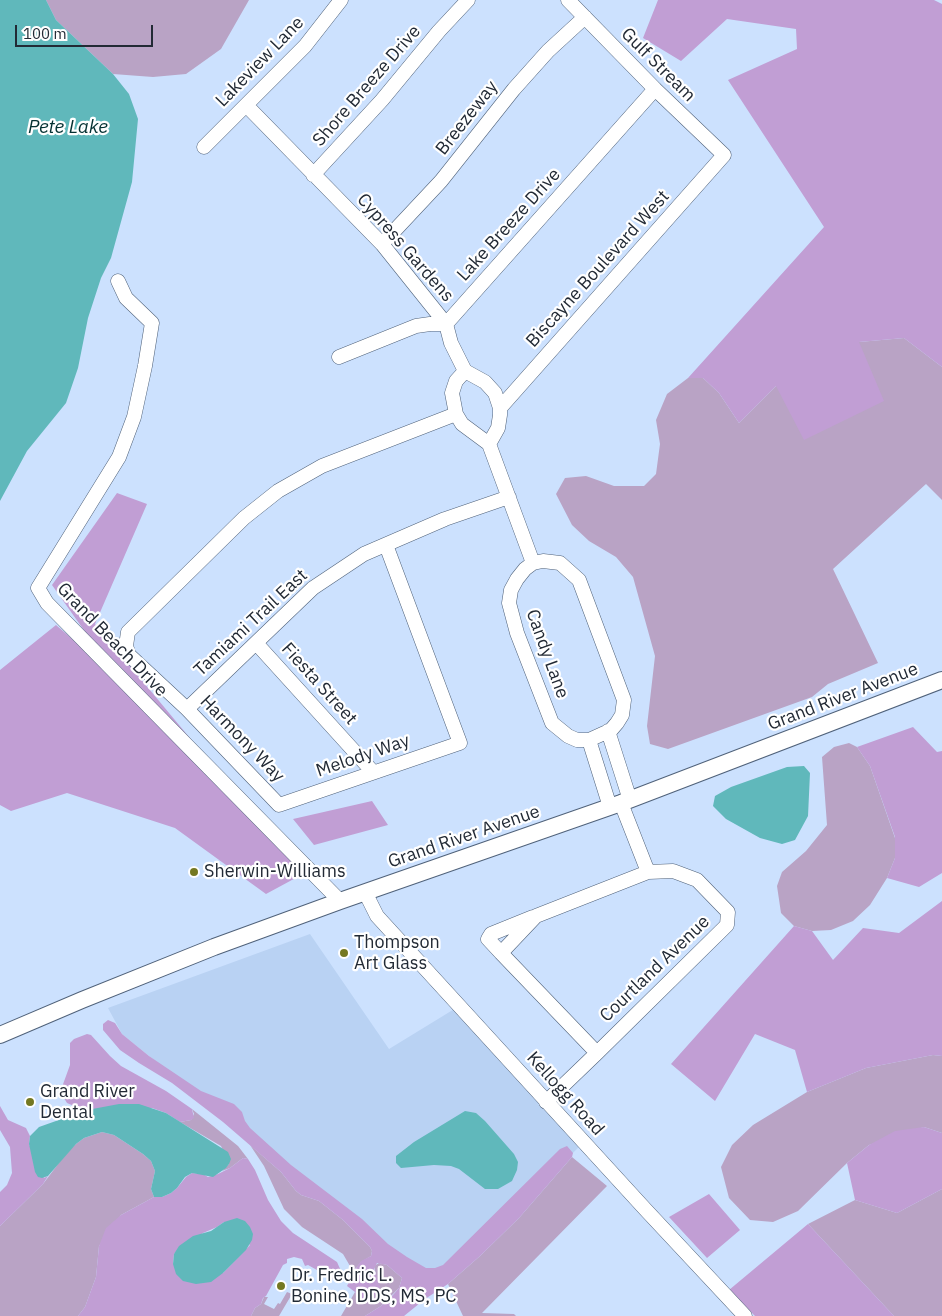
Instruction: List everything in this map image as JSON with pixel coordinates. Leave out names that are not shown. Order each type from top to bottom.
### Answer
[{"type":"main road","name":"Grand River Avenue","points":[[0,1035],[137,977],[214,947],[365,892],[620,804],[942,680]]},
{"type":"street","name":"Lakeview Lane","points":[[204,147],[305,46],[341,0]]},
{"type":"street","name":"Shore Breeze Drive","points":[[313,175],[382,100],[468,0]]},
{"type":"street","name":"Gulf Stream","points":[[568,0],[655,89],[724,155]]},
{"type":"street","name":"Breezeway","points":[[382,244],[442,181],[514,89],[548,51],[584,17]]},
{"type":"street","name":"Lake Breeze Drive","points":[[446,324],[655,89]]},
{"type":"street","name":"Cypress Gardens","points":[[246,105],[382,244],[446,324],[451,343],[465,371]]},
{"type":"street","name":"Biscayne Boulevard West","points":[[500,408],[724,155]]},
{"type":"street","name":"Grand Beach Drive","points":[[118,280],[126,298],[152,324],[146,366],[134,417],[119,457],[38,588],[53,609],[340,901]]},
{"type":"street","points":[[339,357],[416,326],[446,324]]},
{"type":"street","points":[[488,444],[498,428],[500,408],[495,393],[485,382],[465,371],[456,381],[452,393],[456,414],[462,424],[488,444],[533,563],[543,561],[560,563],[579,580],[624,700],[622,715],[617,723],[608,732],[589,740],[620,804],[648,872]]},
{"type":"street","name":"Harmony Way","points":[[279,805],[187,709],[129,655],[126,646],[128,632],[244,518],[278,491],[322,466],[456,414]]},
{"type":"street","name":"Tamiami Trail East","points":[[187,709],[313,588],[364,554],[445,519],[508,497]]},
{"type":"street","name":"Melody Way","points":[[279,805],[460,743],[386,545]]},
{"type":"street","name":"Candy Lane","points":[[533,563],[525,569],[511,590],[509,603],[517,632],[552,723],[568,736],[577,740],[589,740]]},
{"type":"street","name":"Fiesta Street","points":[[256,642],[373,772]]},
{"type":"street","points":[[608,732],[620,804]]},
{"type":"street","name":"Courtland Avenue","points":[[546,1102],[727,925],[728,912],[697,880],[673,871],[648,872],[491,934],[488,939],[596,1052]]},
{"type":"street","name":"Kellogg Road","points":[[365,892],[377,916],[546,1102],[746,1316]]},
{"type":"street","name":"Courtland Avenue","points":[[501,953],[536,916]]},
{"type":"shaded area","points":[[46,0],[249,0],[221,49],[186,74],[153,77],[113,74],[56,20]]},
{"type":"shaded area","points":[[658,0],[934,0],[942,4],[942,367],[904,338],[859,342],[884,401],[804,440],[776,386],[739,423],[719,393],[703,378],[688,378],[824,227],[728,80],[797,49],[796,29],[727,19],[681,61],[643,38]]},
{"type":"shaded area","points":[[904,338],[942,367],[942,500],[926,484],[833,569],[878,663],[828,684],[812,697],[668,749],[650,744],[647,726],[655,656],[633,577],[616,557],[589,541],[572,525],[556,494],[565,478],[586,476],[614,486],[644,486],[656,474],[660,444],[656,420],[667,394],[688,378],[703,378],[719,393],[739,423],[776,386],[859,342]]},
{"type":"shaded area","points":[[117,493],[147,504],[95,624],[303,874],[266,894],[175,828],[67,793],[11,811],[0,805],[0,670],[56,625],[77,643],[88,636],[52,585]]},
{"type":"shaded area","points":[[913,727],[937,752],[942,751],[942,873],[919,887],[887,878],[895,858],[895,837],[870,766],[857,747]]},
{"type":"shaded area","points":[[849,743],[857,747],[870,766],[895,838],[895,858],[887,878],[870,905],[853,921],[831,930],[812,931],[794,926],[781,913],[777,886],[782,872],[806,851],[827,825],[822,757],[834,747]]},
{"type":"shaded area","points":[[372,801],[388,825],[314,845],[293,819]]},
{"type":"shaded area","points":[[942,901],[942,1056],[933,1055],[866,1068],[807,1092],[795,1050],[755,1034],[715,1101],[671,1064],[794,926],[812,931],[833,960],[863,928],[899,933]]},
{"type":"shaded area","points":[[310,934],[389,1049],[456,1008],[581,1145],[435,1288],[122,1034],[108,1008]]},
{"type":"shaded area","points":[[108,1020],[115,1023],[122,1034],[149,1056],[201,1091],[234,1104],[242,1112],[250,1128],[291,1165],[362,1219],[388,1244],[426,1268],[435,1268],[443,1265],[560,1149],[567,1146],[573,1153],[572,1157],[519,1218],[448,1284],[404,1316],[365,1316],[392,1296],[399,1288],[402,1278],[387,1265],[377,1263],[374,1269],[380,1287],[378,1291],[370,1299],[363,1301],[357,1298],[355,1292],[347,1286],[361,1261],[371,1256],[372,1251],[370,1247],[343,1220],[319,1201],[301,1195],[296,1191],[281,1172],[223,1122],[172,1083],[120,1050],[103,1030],[103,1024]]},
{"type":"shaded area","points":[[87,1034],[91,1035],[121,1066],[166,1091],[192,1109],[194,1118],[180,1122],[166,1113],[152,1108],[87,1110],[67,1103],[62,1087],[70,1065],[70,1043],[74,1039]]},
{"type":"shaded area","points":[[933,1055],[942,1056],[942,1133],[924,1127],[869,1145],[847,1163],[798,1211],[773,1222],[750,1220],[729,1198],[721,1167],[732,1145],[753,1125],[807,1092],[866,1068]]},
{"type":"shaded area","points":[[0,1106],[8,1120],[26,1128],[30,1136],[29,1144],[44,1178],[48,1176],[43,1184],[0,1226],[0,1192],[7,1185],[12,1173],[10,1147],[0,1130]]},
{"type":"shaded area","points":[[192,1109],[238,1146],[248,1159],[243,1158],[230,1168],[222,1171],[229,1164],[221,1146],[180,1122],[191,1120],[194,1114]]},
{"type":"shaded area","points":[[924,1127],[942,1133],[942,1189],[897,1213],[855,1200],[847,1163],[869,1145],[895,1131]]},
{"type":"shaded area","points":[[102,1132],[114,1135],[151,1161],[155,1171],[151,1189],[154,1197],[121,1215],[99,1246],[96,1277],[85,1307],[78,1316],[0,1316],[0,1226],[43,1184],[68,1151],[84,1138]]},
{"type":"shaded area","points":[[250,1145],[281,1172],[296,1191],[301,1195],[319,1201],[343,1220],[370,1247],[372,1251],[371,1256],[361,1262],[349,1280],[350,1266],[343,1254],[302,1227],[284,1209],[264,1166]]},
{"type":"shaded area","points":[[572,1157],[607,1186],[482,1313],[514,1314],[516,1316],[463,1316],[448,1284],[519,1218]]},
{"type":"shaded area","points":[[243,1158],[248,1159],[268,1200],[281,1221],[293,1233],[337,1262],[341,1271],[338,1278],[333,1279],[308,1265],[305,1266],[302,1259],[294,1257],[287,1259],[287,1263],[283,1265],[261,1304],[255,1308],[251,1316],[78,1316],[85,1307],[96,1277],[99,1246],[106,1228],[121,1215],[154,1197],[162,1197],[171,1193],[192,1173],[203,1174],[208,1177],[230,1168]],"holes":[[[224,1222],[250,1245],[223,1273],[173,1264],[174,1254],[203,1233]]]},
{"type":"shaded area","points":[[942,1189],[942,1316],[894,1316],[808,1224],[855,1200],[897,1213]]},
{"type":"shaded area","points":[[709,1194],[740,1230],[707,1258],[669,1217]]},
{"type":"shaded area","points":[[808,1224],[894,1316],[755,1316],[729,1290]]},
{"type":"shaded area","points":[[379,1263],[387,1265],[402,1278],[399,1288],[381,1306],[365,1316],[341,1316],[355,1292],[363,1301],[370,1299],[376,1275],[374,1266]]},
{"type":"shaded area","points":[[287,1292],[292,1294],[279,1316],[251,1316],[264,1297],[268,1297],[264,1304],[274,1309],[278,1303],[280,1304]]},
{"type":"water","name":"Pete Lake","points":[[0,0],[46,0],[56,20],[113,74],[129,94],[138,119],[132,182],[111,258],[101,278],[88,318],[78,368],[66,403],[27,451],[0,501]]},
{"type":"water","points":[[804,766],[810,773],[808,816],[795,840],[782,844],[760,838],[726,819],[713,806],[715,796],[731,787],[787,767]]},
{"type":"water","points":[[119,1104],[139,1104],[166,1113],[228,1152],[231,1159],[229,1164],[213,1177],[192,1173],[185,1177],[171,1193],[162,1197],[154,1197],[151,1189],[155,1171],[151,1161],[114,1135],[102,1132],[84,1138],[76,1144],[48,1176],[38,1177],[35,1172],[29,1144],[30,1136],[39,1127],[87,1110]]},
{"type":"water","points":[[465,1111],[476,1113],[514,1154],[518,1162],[512,1181],[498,1189],[485,1189],[459,1169],[451,1166],[434,1165],[401,1168],[396,1163],[396,1156],[414,1142]]},
{"type":"water","points":[[237,1218],[245,1221],[253,1234],[246,1250],[211,1282],[196,1284],[183,1281],[176,1274],[173,1264],[174,1254],[179,1246],[193,1236],[211,1231],[224,1222]]},
{"type":"place","name":"Sherwin-Williams","points":[[194,872]]},
{"type":"place","name":"Thompson Art Glass","points":[[344,953]]},
{"type":"place","name":"Grand River Dental","points":[[30,1102]]},
{"type":"place","name":"Dr. Fredric L. Bonine, DDS, MS, PC","points":[[281,1286]]}]
